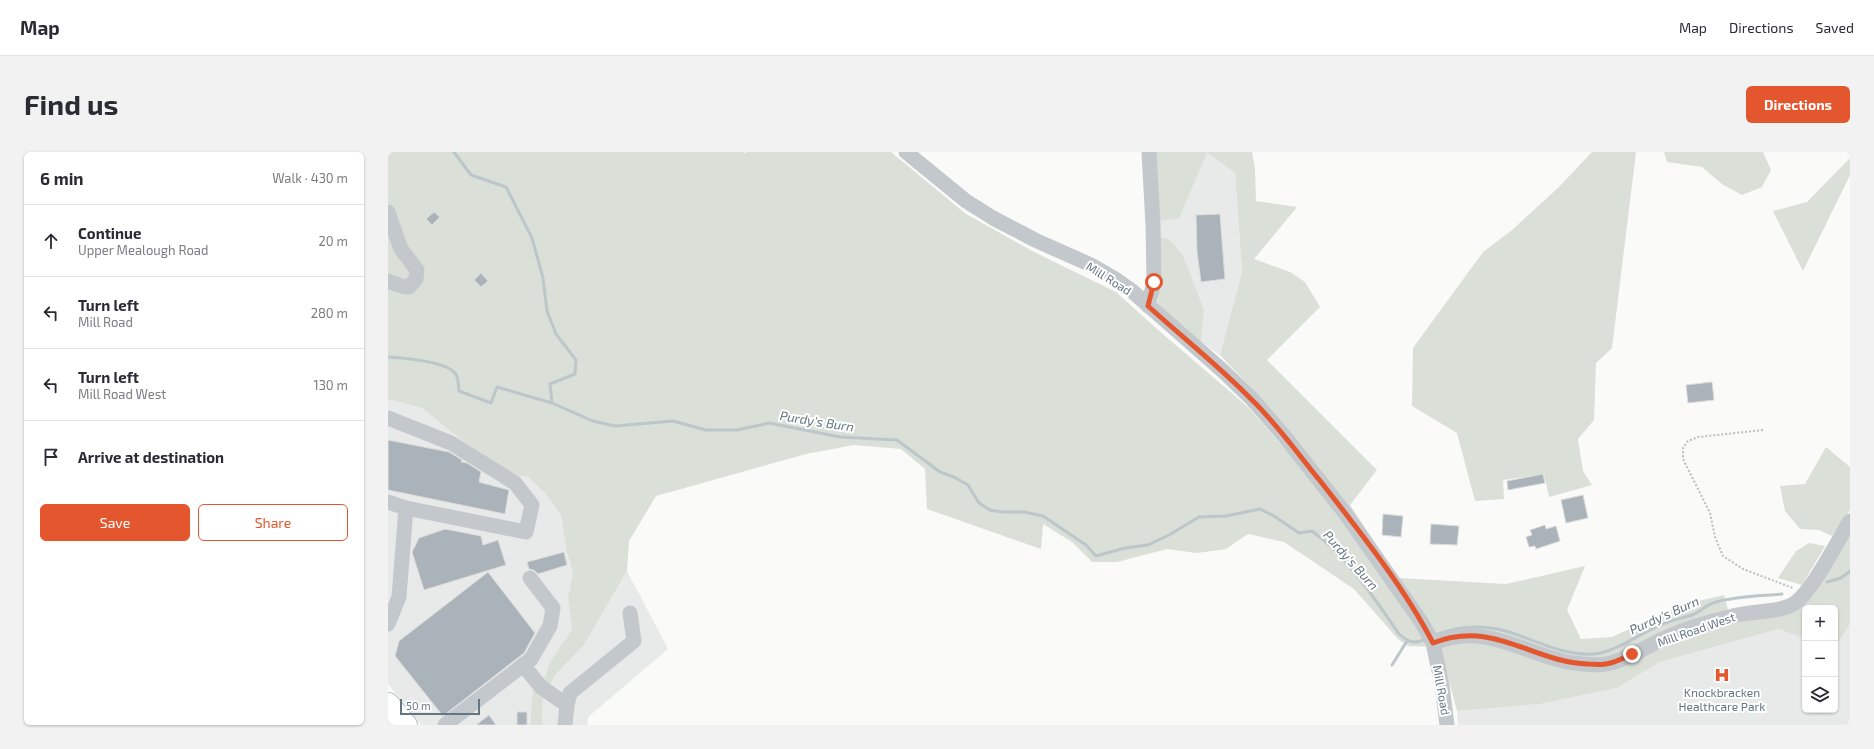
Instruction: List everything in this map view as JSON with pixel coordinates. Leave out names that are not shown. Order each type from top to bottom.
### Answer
[{"type":"highway","points":[[388,704],[406,725]]},
{"type":"street","name":"Mill Road","points":[[906,152],[966,201],[1035,240],[1091,265],[1115,279],[1228,376],[1252,399],[1276,426],[1345,513],[1422,623],[1433,643],[1442,685],[1447,725]]},
{"type":"street","points":[[1148,306],[1154,282],[1149,152]]},
{"type":"street","points":[[388,212],[401,249],[417,270],[416,279],[409,287],[388,281]]},
{"type":"street","points":[[388,418],[451,443],[514,483],[532,505],[526,532],[406,508],[388,502]]},
{"type":"street","points":[[388,624],[399,597],[406,508]]},
{"type":"street","name":"Mill Road West","points":[[1433,643],[1456,636],[1472,635],[1511,642],[1539,654],[1564,661],[1581,664],[1606,664],[1632,654],[1668,636],[1734,615],[1786,607],[1794,603],[1805,593],[1850,521]]},
{"type":"street","points":[[445,725],[531,659],[550,626],[553,608],[530,578]]},
{"type":"street","points":[[565,725],[570,693],[634,642],[630,613]]},
{"type":"street","points":[[523,665],[549,693],[567,705]]},
{"type":"path","points":[[1763,430],[1698,437],[1688,440],[1683,448],[1683,459],[1710,513],[1715,537],[1723,556],[1743,569],[1805,593]]},
{"type":"shaded area","points":[[388,152],[891,152],[966,214],[1034,252],[1116,292],[1248,407],[1307,474],[1258,395],[1220,355],[1242,272],[1235,173],[1207,153],[1179,219],[1160,221],[1161,237],[1170,240],[1183,256],[1204,310],[1201,342],[1158,308],[1154,152],[1252,152],[1255,168],[1256,201],[1297,207],[1254,259],[1290,272],[1305,282],[1320,307],[1267,360],[1377,470],[1350,505],[1398,578],[1506,584],[1585,566],[1567,610],[1581,639],[1612,637],[1681,605],[1724,595],[1728,610],[1592,669],[1717,621],[1803,599],[1850,521],[1850,624],[1838,643],[1838,605],[1802,605],[1802,638],[1779,629],[1660,662],[1617,688],[1540,704],[1457,711],[1440,647],[1408,646],[1398,639],[1354,589],[1284,542],[1248,534],[1226,549],[1197,553],[1167,549],[1117,562],[1092,562],[1072,542],[1043,524],[1041,549],[927,509],[925,469],[901,449],[854,445],[806,454],[656,496],[629,541],[627,571],[584,645],[556,674],[543,697],[542,725],[530,725],[533,687],[543,683],[550,662],[572,629],[568,597],[573,573],[566,549],[561,515],[546,494],[527,476],[516,476],[465,443],[422,408],[388,399]]},
{"type":"shaded area","points":[[1592,152],[1636,152],[1612,348],[1596,363],[1594,420],[1578,439],[1583,471],[1592,485],[1549,497],[1544,474],[1503,480],[1504,499],[1475,501],[1457,433],[1412,406],[1413,348],[1483,252],[1512,230],[1559,187]]},
{"type":"shaded area","points":[[1664,152],[1763,152],[1771,170],[1762,187],[1742,195],[1722,184],[1702,167],[1667,162]]},
{"type":"shaded area","points":[[1207,153],[1235,173],[1242,272],[1220,355],[1201,342],[1204,309],[1161,237],[1160,221],[1179,219]]},
{"type":"shaded area","points":[[1850,158],[1850,175],[1803,271],[1773,211],[1807,202]]},
{"type":"shaded area","points":[[388,399],[422,408],[465,443],[516,476],[527,476],[546,494],[561,515],[566,549],[573,573],[568,597],[572,629],[550,662],[543,683],[533,688],[530,725],[421,725],[388,684]]},
{"type":"shaded area","points":[[1826,447],[1850,467],[1850,510],[1832,536],[1819,530],[1800,529],[1785,511],[1780,486],[1805,484]]},
{"type":"shaded area","points":[[1809,543],[1825,546],[1802,585],[1778,578],[1796,551]]},
{"type":"shaded area","points":[[627,571],[668,649],[588,717],[587,725],[542,725],[543,697],[556,674],[584,645]]},
{"type":"shaded area","name":"Knockbracken Healthcare Park","points":[[1850,624],[1850,725],[1458,725],[1457,711],[1540,704],[1617,688],[1660,662],[1779,629],[1802,638],[1802,713],[1838,713],[1838,643]]},
{"type":"building","points":[[434,212],[440,217],[432,225],[426,219]]},
{"type":"building","points":[[1220,214],[1225,279],[1201,282],[1197,252],[1196,215]]},
{"type":"building","points":[[481,273],[488,281],[481,287],[474,280]]},
{"type":"building","points":[[1712,382],[1714,400],[1688,403],[1686,385]]},
{"type":"building","points":[[388,440],[449,452],[462,460],[461,462],[467,463],[481,472],[479,482],[509,490],[505,514],[388,490]]},
{"type":"building","points":[[1543,474],[1545,483],[1508,490],[1507,481]]},
{"type":"building","points":[[1583,495],[1588,518],[1566,523],[1561,500]]},
{"type":"building","points":[[1383,514],[1403,516],[1401,537],[1382,535]]},
{"type":"building","points":[[1431,524],[1459,526],[1457,545],[1430,544]]},
{"type":"building","points":[[1545,525],[1546,529],[1556,526],[1560,541],[1536,549],[1535,546],[1529,547],[1526,537],[1532,535],[1530,530]]},
{"type":"building","points":[[445,529],[481,536],[483,545],[498,540],[506,565],[424,590],[412,552],[419,538]]},
{"type":"building","points":[[564,552],[567,565],[538,574],[534,570],[529,569],[527,562]]},
{"type":"building","points":[[488,572],[535,633],[524,653],[443,716],[395,656],[399,641]]},
{"type":"building","points":[[517,712],[527,712],[527,725],[517,725]]},
{"type":"building","points":[[489,715],[496,725],[476,725]]},
{"type":"waterway","points":[[454,152],[471,175],[506,187],[532,238],[543,278],[547,311],[556,334],[576,360],[575,374],[550,384],[552,403]]},
{"type":"waterway","name":"Purdy's Burn","points":[[388,357],[423,361],[450,369],[455,373],[458,379],[459,391],[491,403],[497,387],[552,403],[593,421],[615,426],[673,421],[706,430],[737,430],[769,423],[840,437],[897,440],[940,472],[954,477],[968,485],[979,503],[990,510],[1002,512],[1024,512],[1043,516],[1086,545],[1096,556],[1125,548],[1148,545],[1169,535],[1199,517],[1226,516],[1260,509],[1274,516],[1299,533],[1312,531],[1325,541],[1360,579],[1399,634],[1412,642],[1418,642],[1426,639]]},
{"type":"waterway","name":"Purdy's Burn","points":[[1827,582],[1841,578],[1850,571]]},
{"type":"waterway","name":"Purdy's Burn","points":[[1435,635],[1455,629],[1485,627],[1515,634],[1564,651],[1594,654],[1611,650],[1666,623],[1692,615],[1713,603],[1741,597],[1782,594]]},
{"type":"waterway","points":[[1392,665],[1407,641]]},
{"type":"place","name":"Knockbracken Healthcare Park","points":[[1722,675]]},
{"type":"route","points":[[1154,282],[1148,306],[1252,399],[1285,437],[1345,513],[1381,563],[1422,623],[1433,643],[1456,636],[1472,635],[1487,637],[1511,642],[1539,654],[1581,664],[1606,664],[1632,654]]}]
